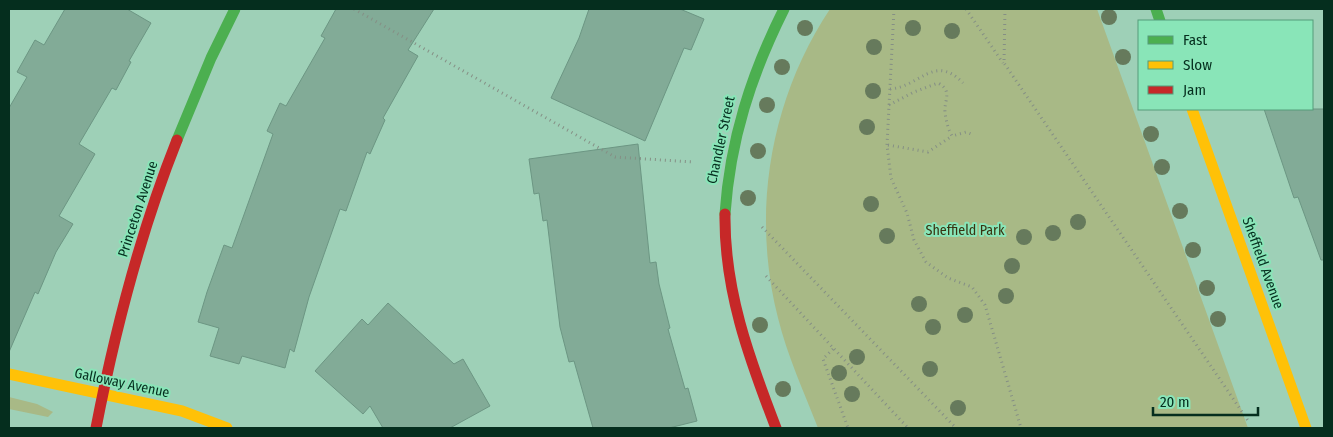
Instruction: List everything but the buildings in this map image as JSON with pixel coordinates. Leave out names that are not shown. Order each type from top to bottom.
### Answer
[{"type":"street","name":"Princeton Avenue","points":[[96,428],[102,394],[123,307],[153,206],[206,72],[236,9]]},
{"type":"street","name":"Chandler Street","points":[[776,428],[738,322],[726,255],[726,209],[730,165],[747,92],[766,42],[784,9]]},
{"type":"street","name":"Sheffield Avenue","points":[[1192,110],[1306,428]]},
{"type":"street","name":"Galloway Avenue","points":[[9,374],[182,411],[227,428]]},
{"type":"path","points":[[354,9],[615,157],[694,162]]},
{"type":"path","points":[[894,9],[888,145],[891,178],[907,213],[918,251],[932,269],[948,278],[972,287],[985,305],[1021,428]]},
{"type":"path","points":[[966,9],[1249,422]]},
{"type":"path","points":[[1004,63],[1005,9]]},
{"type":"path","points":[[890,89],[903,87],[925,74],[937,70],[952,73],[963,83]]},
{"type":"path","points":[[889,105],[933,84],[942,85],[949,97],[945,110],[952,136]]},
{"type":"path","points":[[888,145],[928,152],[952,136],[966,132],[974,135]]},
{"type":"path","points":[[762,228],[956,428]]},
{"type":"path","points":[[766,276],[908,428]]},
{"type":"path","points":[[833,348],[823,359],[848,428]]},
{"type":"green space","name":"Sheffield Park","points":[[830,9],[1097,9],[1248,428],[818,428],[791,360],[778,318],[770,278],[766,238],[767,198],[771,158],[780,119],[793,80],[809,44]]},
{"type":"green space","points":[[9,397],[37,404],[53,412],[48,417],[9,409]]},
{"type":"traffic: fast","points":[[177,140],[211,58],[235,9]]},
{"type":"traffic: fast","points":[[725,214],[732,160],[744,109],[752,83],[784,9]]},
{"type":"traffic: fast","points":[[1156,9],[1160,20]]},
{"type":"traffic: slow","points":[[1192,110],[1306,428]]},
{"type":"traffic: slow","points":[[9,374],[182,411],[227,428]]},
{"type":"traffic: jam","points":[[96,428],[111,355],[140,246],[177,140]]},
{"type":"traffic: jam","points":[[725,214],[729,270],[740,323],[756,376],[776,428]]}]
